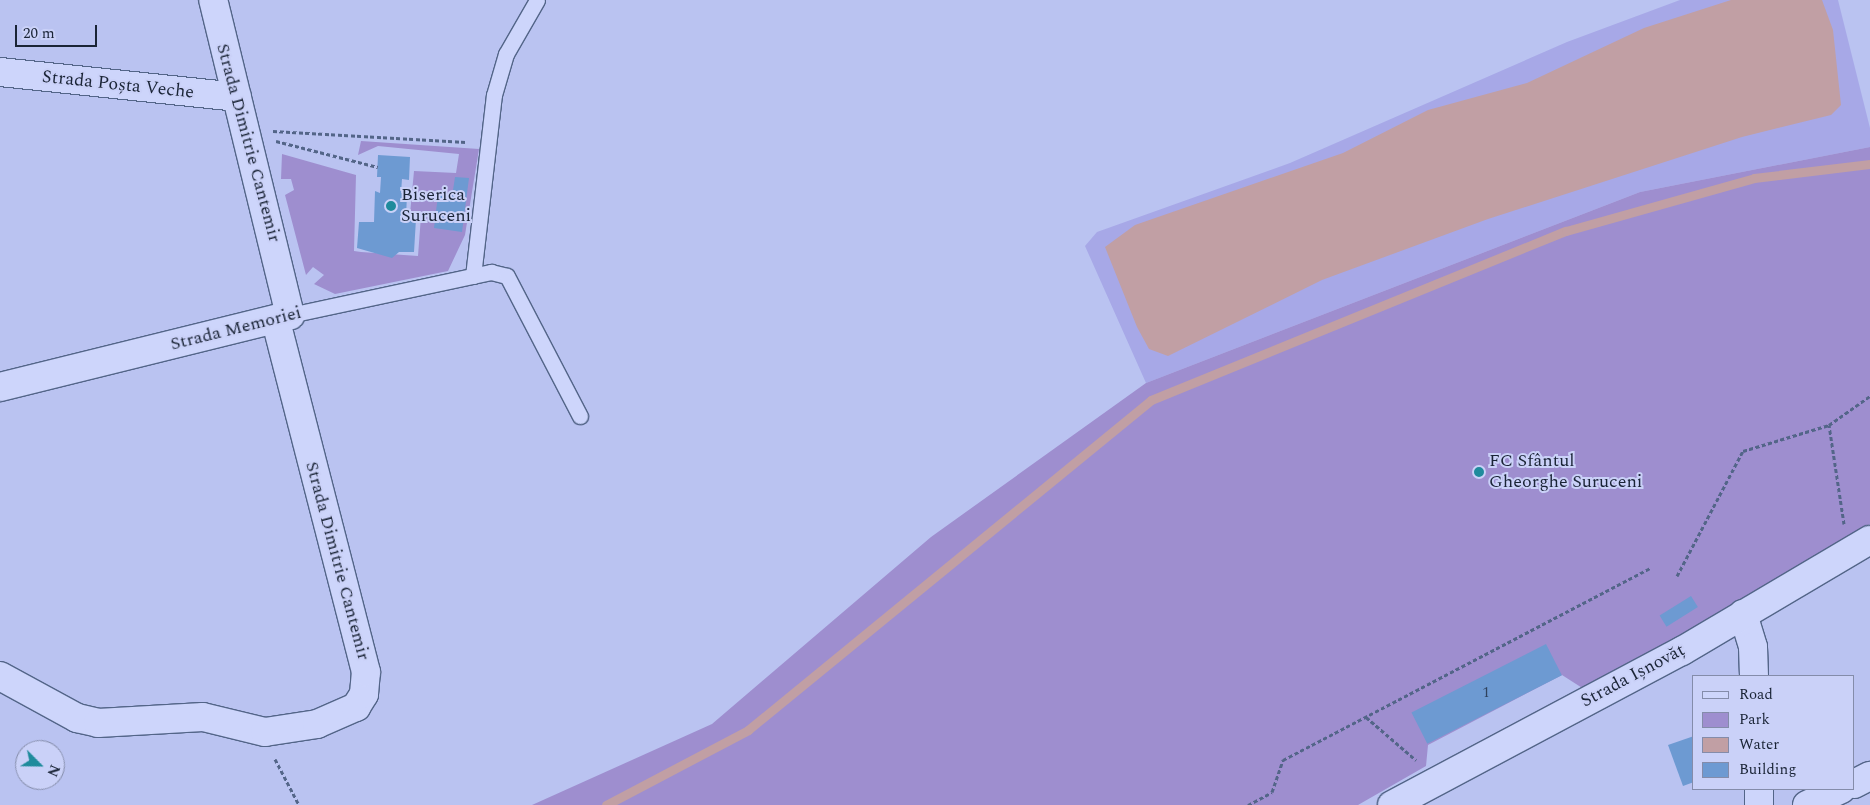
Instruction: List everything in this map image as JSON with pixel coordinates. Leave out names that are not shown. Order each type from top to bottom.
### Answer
[{"type":"street","name":"Strada Dimitrie Cantemir","points":[[0,676],[77,718],[98,723],[203,717],[266,732],[291,731],[342,716],[364,694],[366,672],[283,318],[248,132],[237,97],[213,0]]},
{"type":"street","name":"Strada Poșta Veche","points":[[0,72],[237,97]]},
{"type":"street","name":"Strada Memoriei","points":[[0,387],[283,318]]},
{"type":"street","name":"Strada Ișnovăț","points":[[1392,805],[1460,766],[1682,651],[1861,546]]},
{"type":"street","points":[[1743,614],[1753,647],[1754,675]]},
{"type":"street","points":[[1855,784],[1870,776]]},
{"type":"street","points":[[1759,790],[1759,805]]},
{"type":"street","points":[[1807,805],[1840,790]]},
{"type":"lane","points":[[473,276],[487,140],[506,54],[537,0]]},
{"type":"lane","name":"Strada Memoriei","points":[[283,318],[491,272],[507,276],[580,416]]},
{"type":"path","points":[[248,132],[453,143],[487,140]]},
{"type":"path","points":[[248,132],[378,167]]},
{"type":"path","points":[[1677,576],[1743,451],[1829,425],[1870,396]]},
{"type":"path","points":[[1829,425],[1838,504],[1861,546]]},
{"type":"path","points":[[1248,805],[1272,792],[1283,760],[1651,568]]},
{"type":"path","points":[[1366,717],[1411,760],[1460,766]]},
{"type":"path","points":[[266,732],[299,805]]},
{"type":"shaded area","points":[[1680,0],[1838,0],[1870,128],[1870,147],[1640,192],[1146,383],[1085,246],[1097,232],[1290,163],[1567,42]]},
{"type":"green space","points":[[361,141],[479,149],[465,235],[448,271],[335,294],[314,284],[324,275],[313,267],[306,275],[285,195],[294,190],[291,179],[281,179],[282,154],[356,175],[354,251],[361,252],[418,256],[421,216],[410,214],[414,171],[456,173],[459,154],[378,146],[358,155]]},
{"type":"green space","name":"FC Sfântul Gheorghe Suruceni","points":[[1870,147],[1870,524],[1587,691],[1562,675],[1428,745],[1426,766],[1358,805],[532,805],[712,724],[931,537],[1146,383],[1640,192]]},
{"type":"water","points":[[1731,0],[1822,0],[1833,30],[1841,105],[1831,115],[1742,137],[1488,219],[1322,280],[1168,356],[1149,349],[1137,327],[1105,247],[1135,225],[1343,153],[1428,110],[1527,83],[1644,28]]},
{"type":"building","name":"Biserica Suruceni","points":[[378,155],[410,157],[409,180],[402,179],[401,193],[407,194],[406,218],[416,219],[414,252],[399,252],[392,258],[357,248],[359,222],[374,222],[375,191],[380,193],[381,177],[377,177]]},
{"type":"building","points":[[455,177],[469,178],[462,232],[434,228],[438,195],[452,197]]},
{"type":"building","points":[[1691,596],[1698,607],[1667,627],[1660,616]]},
{"type":"building","points":[[1546,644],[1562,675],[1427,744],[1411,713]]},
{"type":"building","points":[[1692,737],[1692,783],[1683,786],[1668,745]]},
{"type":"waterway","points":[[606,805],[748,730],[1151,400],[1566,231],[1754,178],[1870,164]]},
{"type":"place","name":"Biserica Suruceni","points":[[391,206]]},
{"type":"place","name":"FC Sfântul Gheorghe Suruceni","points":[[1479,472]]}]
